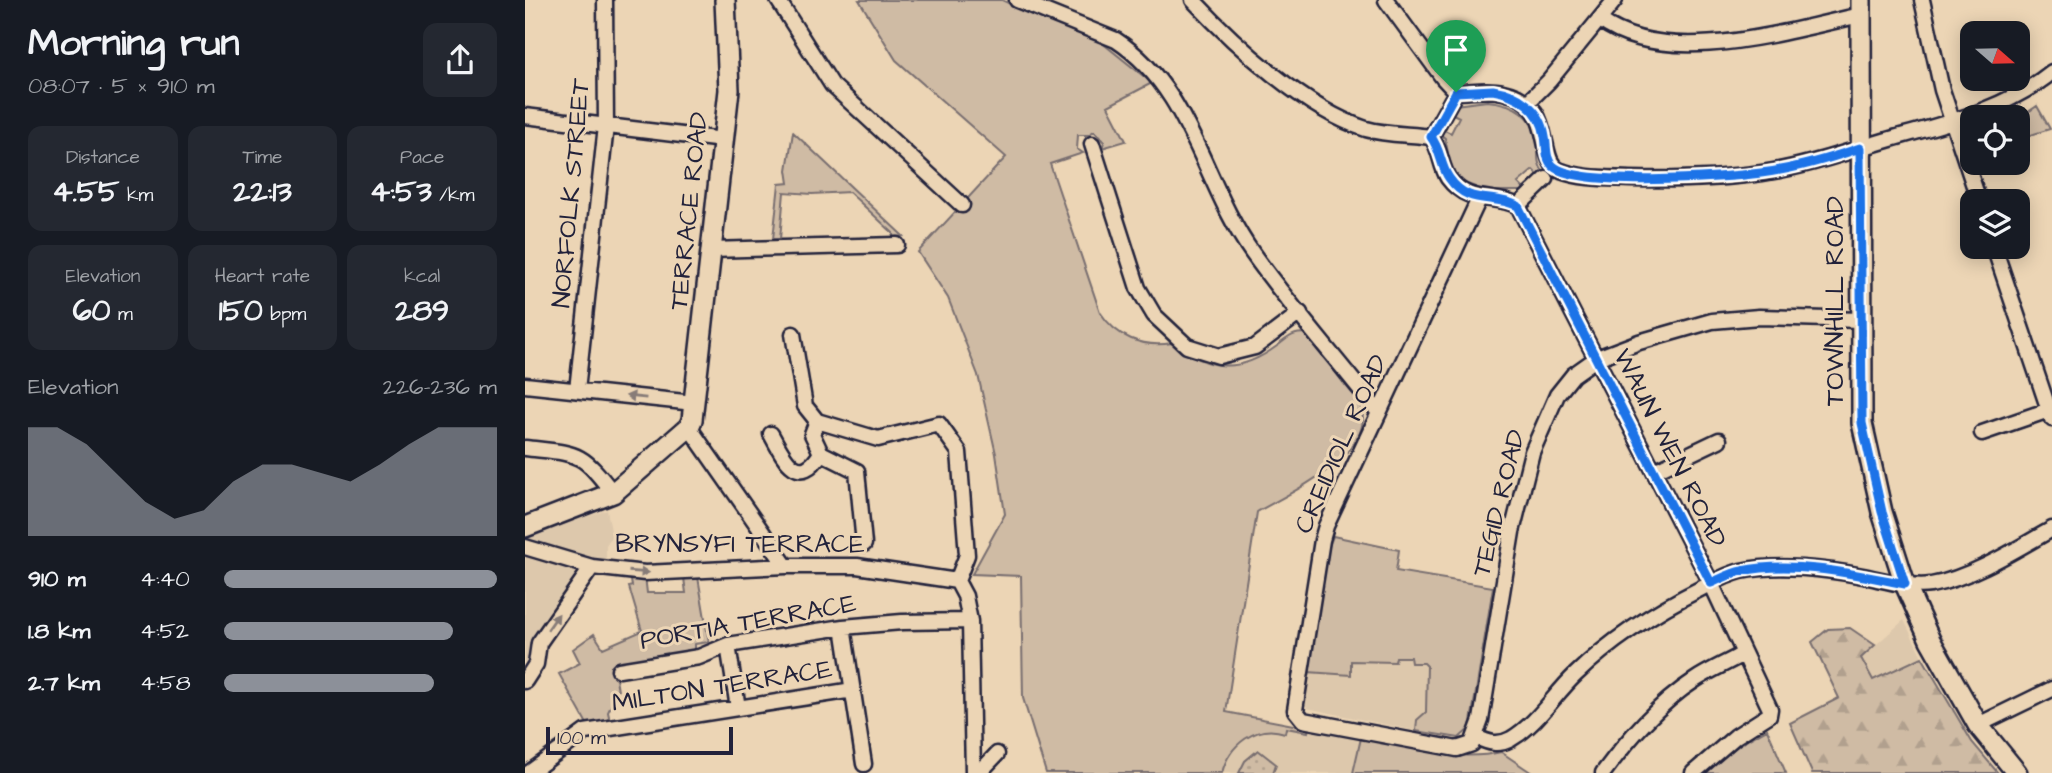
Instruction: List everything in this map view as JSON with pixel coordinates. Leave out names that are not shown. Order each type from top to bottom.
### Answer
[{"type":"street","name":"NORFOLK STREET","points":[[577,390],[606,126],[605,0]]},
{"type":"street","name":"TERRACE ROAD","points":[[689,427],[694,403],[729,90],[725,0]]},
{"type":"street","points":[[778,0],[832,85],[962,205]]},
{"type":"street","points":[[1017,0],[1117,40],[1154,71],[1173,97],[1234,224],[1253,254],[1379,413]]},
{"type":"street","points":[[1193,0],[1269,71],[1333,114],[1365,128],[1431,137],[1438,148],[1444,169],[1456,186],[1479,199],[1501,199],[1518,206],[1549,172],[1593,178],[1655,179],[1762,173],[1807,164],[1953,121],[2004,102],[2052,72]]},
{"type":"street","points":[[1386,0],[1456,92]]},
{"type":"street","points":[[1527,103],[1549,81],[1615,0]]},
{"type":"street","points":[[1922,0],[1942,90],[1975,189]]},
{"type":"street","points":[[1600,20],[1630,37],[1657,43],[1732,42],[1861,8]]},
{"type":"street","name":"TOWNHILL ROAD","points":[[1861,8],[1862,423],[1882,512],[1905,584],[1930,640],[1978,725],[2017,773]]},
{"type":"street","points":[[1456,92],[1493,90],[1513,94],[1527,103],[1542,123],[1549,172]]},
{"type":"street","points":[[1431,137],[1456,92]]},
{"type":"street","points":[[525,116],[723,140]]},
{"type":"street","points":[[1092,144],[1137,288],[1154,315],[1187,346],[1219,356],[1255,347],[1300,313]]},
{"type":"street","name":"CREIDIOL ROAD","points":[[1476,737],[1472,744],[1457,749],[1303,720],[1295,710],[1326,526],[1479,199]]},
{"type":"street","name":"WAUN WEN ROAD","points":[[1518,206],[1711,583],[1770,709],[1769,715],[1735,736],[1693,773]]},
{"type":"street","points":[[711,250],[897,244]]},
{"type":"street","points":[[1982,433],[2050,414],[1998,259]]},
{"type":"street","name":"TEGID ROAD","points":[[1476,737],[1512,532],[1532,452],[1557,395],[1573,375],[1597,358],[1639,342],[1712,321],[1759,317],[1860,320]]},
{"type":"street","points":[[793,334],[805,406],[817,421],[878,439],[939,424],[959,453],[967,555],[957,581],[965,596],[970,621],[973,773]]},
{"type":"street","points":[[525,384],[694,403]]},
{"type":"street","points":[[817,421],[812,434],[821,453],[857,471],[864,544]]},
{"type":"street","points":[[525,527],[613,494],[689,427],[786,566]]},
{"type":"street","points":[[771,434],[789,466],[796,469],[814,464],[821,453]]},
{"type":"street","points":[[1654,471],[1719,440]]},
{"type":"street","points":[[525,448],[576,454],[591,464],[613,494]]},
{"type":"street","points":[[1476,737],[1494,745],[1510,740],[1526,727],[1575,674],[1616,640],[1661,608],[1740,571],[1775,568],[1849,573],[1905,584],[1931,585],[1973,571],[2052,529]]},
{"type":"street","name":"BRYNSYFI TERRACE","points":[[525,547],[591,567],[645,573],[786,566],[857,566],[957,581]]},
{"type":"street","points":[[525,681],[536,664],[539,643],[591,567]]},
{"type":"street","name":"PORTIA TERRACE","points":[[619,670],[699,657],[728,645],[843,627],[902,622],[970,621]]},
{"type":"street","points":[[843,627],[865,764]]},
{"type":"street","points":[[728,645],[738,708]]},
{"type":"street","points":[[1603,773],[1625,744],[1674,696],[1696,680],[1743,654]]},
{"type":"street","points":[[1978,725],[2052,689]]},
{"type":"street","name":"MILTON TERRACE","points":[[529,773],[585,732],[853,690]]},
{"type":"street","points":[[979,773],[996,754]]},
{"type":"shaded area","points":[[607,510],[612,536],[606,545],[606,560],[549,643],[539,678],[525,688],[525,537]]},
{"type":"shaded area","points":[[1904,620],[1922,657],[1873,680],[1861,658]]},
{"type":"shaded area","points":[[1395,657],[1411,657],[1427,666],[1426,712],[1417,720],[1416,731],[1307,708],[1305,699],[1308,672],[1350,675],[1351,661],[1395,662]]},
{"type":"shaded area","points":[[1226,713],[1361,738],[1353,773],[1215,773]]},
{"type":"green space","points":[[859,0],[1002,0],[1096,38],[1152,83],[1108,106],[1126,141],[1102,148],[1104,142],[1094,131],[1088,135],[1078,135],[1077,149],[1083,153],[1050,164],[1100,312],[1114,328],[1131,339],[1150,344],[1172,343],[1199,359],[1224,366],[1249,362],[1290,336],[1306,333],[1359,402],[1363,420],[1358,438],[1346,454],[1310,482],[1257,512],[1226,712],[1309,728],[1308,732],[1286,728],[1285,733],[1264,731],[1254,734],[1237,745],[1222,773],[1046,773],[1023,698],[1021,576],[972,574],[1005,514],[996,454],[978,375],[948,298],[918,252],[1006,157],[896,60]]},
{"type":"green space","points":[[1487,101],[1515,108],[1529,119],[1534,127],[1539,164],[1544,173],[1540,177],[1533,170],[1518,183],[1525,190],[1523,191],[1485,191],[1465,183],[1455,173],[1449,158],[1445,138],[1440,134],[1442,129],[1451,133],[1459,117],[1451,113],[1455,105]]},
{"type":"green space","points":[[2037,106],[2050,129],[2030,135],[2030,111]]},
{"type":"green space","points":[[793,132],[903,236],[893,237],[893,233],[849,192],[784,192],[780,239],[773,239],[779,184],[789,183],[787,170]]},
{"type":"green space","points":[[1333,536],[1399,550],[1396,571],[1493,587],[1471,722],[1469,729],[1459,738],[1416,731],[1417,720],[1426,712],[1427,666],[1424,663],[1411,663],[1410,657],[1396,657],[1395,662],[1351,661],[1351,675],[1308,672],[1328,549]]},
{"type":"green space","points":[[630,575],[645,576],[647,593],[686,593],[684,578],[698,577],[709,642],[695,644],[691,654],[614,666],[618,691],[608,712],[610,721],[587,724],[559,674],[580,663],[573,649],[594,634],[603,648],[642,631],[629,587],[632,586]]},
{"type":"green space","points":[[1850,628],[1875,645],[1861,658],[1873,680],[1922,657],[1972,742],[1998,773],[1812,773],[1790,723],[1839,698],[1812,642],[1828,629]]},
{"type":"green space","points":[[1767,729],[1786,773],[1704,773],[1739,745]]},
{"type":"green space","points":[[1361,738],[1449,755],[1501,752],[1532,773],[1353,773]]},
{"type":"green space","points":[[1258,750],[1276,764],[1273,773],[1239,773],[1245,761]]},
{"type":"route","points":[[1493,90],[1520,98],[1542,123],[1546,152],[1551,165],[1563,172],[1593,178],[1655,179],[1762,173],[1807,164],[1860,148],[1862,423],[1882,512],[1905,584],[1849,573],[1775,568],[1740,571],[1711,583],[1518,206],[1506,200],[1479,199],[1466,193],[1456,186],[1444,169],[1438,148],[1431,137],[1456,92],[1493,90]]}]
